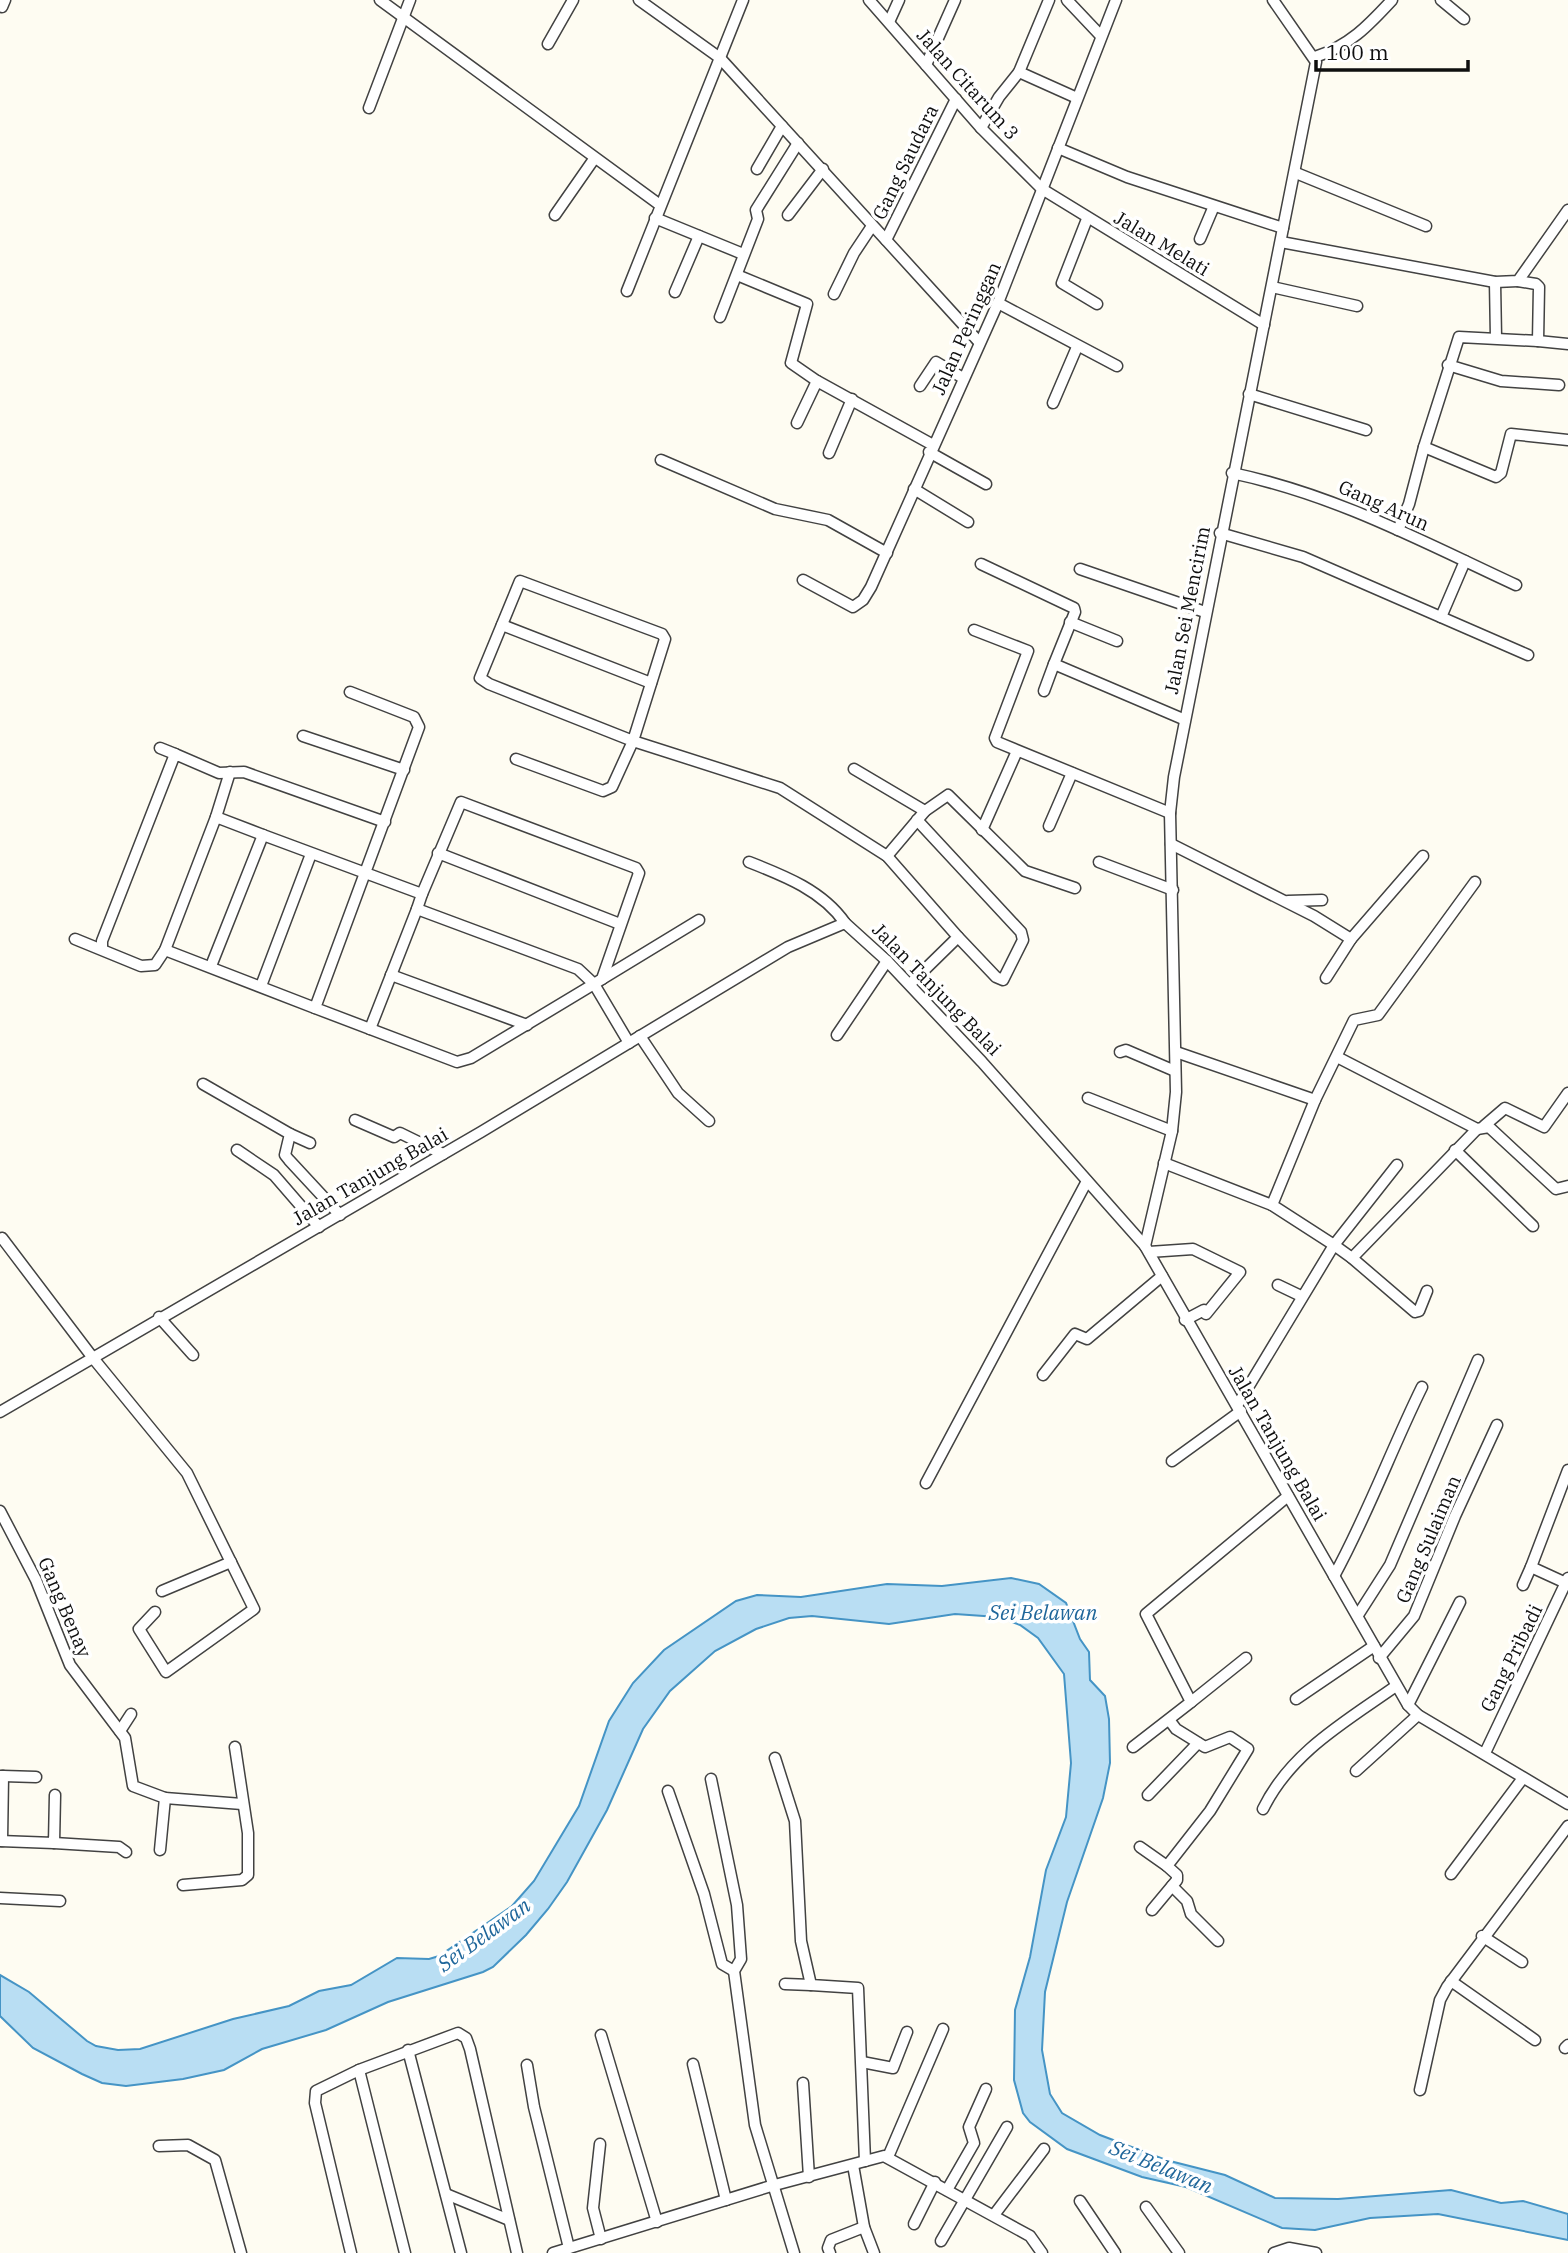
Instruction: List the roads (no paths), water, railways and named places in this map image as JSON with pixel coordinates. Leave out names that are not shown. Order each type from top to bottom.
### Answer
[{"type":"street","points":[[380,0],[660,205]]},
{"type":"street","points":[[369,108],[410,0]]},
{"type":"street","points":[[548,44],[573,0]]},
{"type":"street","points":[[639,0],[720,58],[979,342]]},
{"type":"street","points":[[627,290],[743,0]]},
{"type":"street","name":"Jalan Citarum 3","points":[[869,0],[981,128],[1042,189]]},
{"type":"street","points":[[890,22],[899,0]]},
{"type":"street","points":[[926,65],[955,0]]},
{"type":"street","points":[[981,128],[999,97],[1019,72],[1049,0]]},
{"type":"street","points":[[1067,0],[1101,36]]},
{"type":"street","name":"Jalan Peringgan","points":[[803,580],[853,607],[863,600],[871,587],[998,303],[1116,0]]},
{"type":"street","points":[[1272,0],[1315,57],[1337,50],[1358,36],[1392,0]]},
{"type":"street","points":[[1441,0],[1464,19]]},
{"type":"street","name":"Jalan Sei Mencirim","points":[[1147,1249],[1172,1131],[1176,1052],[1170,813],[1183,719],[1296,173],[1315,57]]},
{"type":"street","points":[[1019,72],[1077,98]]},
{"type":"street","name":"Gang Saudara","points":[[886,240],[956,99]]},
{"type":"street","points":[[757,169],[782,126]]},
{"type":"street","points":[[720,317],[758,219],[756,210],[798,143]]},
{"type":"street","points":[[1058,148],[1127,177],[1283,228]]},
{"type":"street","points":[[555,215],[594,159]]},
{"type":"street","points":[[788,215],[823,169]]},
{"type":"street","points":[[1296,173],[1426,226]]},
{"type":"street","name":"Jalan Melati","points":[[1042,189],[1264,325]]},
{"type":"street","points":[[1200,239],[1214,206]]},
{"type":"street","points":[[1518,281],[1568,210]]},
{"type":"street","points":[[655,218],[743,254]]},
{"type":"street","points":[[1087,219],[1062,283],[1097,304]]},
{"type":"street","points":[[834,294],[853,253],[872,226]]},
{"type":"street","points":[[675,292],[699,236]]},
{"type":"street","points":[[1281,242],[1495,282],[1518,281],[1536,284],[1539,288],[1538,341]]},
{"type":"street","points":[[737,275],[807,304],[792,363],[986,484]]},
{"type":"street","points":[[1495,282],[1496,338]]},
{"type":"street","points":[[1272,287],[1357,306]]},
{"type":"street","points":[[998,303],[1117,366]]},
{"type":"street","points":[[1398,530],[1409,504],[1448,365],[1459,337],[1568,344]]},
{"type":"street","points":[[1053,403],[1077,346]]},
{"type":"street","points":[[920,386],[936,362],[963,378]]},
{"type":"street","points":[[1448,365],[1501,381],[1559,385]]},
{"type":"street","points":[[797,423],[817,381]]},
{"type":"street","points":[[1249,394],[1366,430]]},
{"type":"street","points":[[829,453],[852,399]]},
{"type":"street","points":[[1424,447],[1496,477],[1501,473],[1511,434],[1568,440]]},
{"type":"street","points":[[661,460],[775,509],[828,520],[887,553]]},
{"type":"street","name":"Gang Arun","points":[[1232,473],[1284,484],[1333,500],[1516,585]]},
{"type":"street","points":[[914,489],[968,523]]},
{"type":"street","points":[[1220,533],[1303,557],[1528,655]]},
{"type":"street","points":[[1441,617],[1465,561]]},
{"type":"street","points":[[981,564],[1074,608],[1044,691]]},
{"type":"street","points":[[1080,569],[1206,612]]},
{"type":"street","points":[[516,759],[608,790],[618,777],[633,741],[665,639],[660,633],[523,580],[519,582],[481,674],[482,681],[633,741],[780,788],[887,856],[958,937],[996,977],[1003,980],[1023,940],[1018,929],[917,820]]},
{"type":"street","points":[[1070,622],[1117,642]]},
{"type":"street","points":[[502,625],[650,683]]},
{"type":"street","points":[[974,630],[1028,651],[995,740],[1170,813]]},
{"type":"street","points":[[1055,664],[1183,719]]},
{"type":"street","points":[[315,1008],[419,727],[418,720],[350,692]]},
{"type":"street","points":[[303,736],[404,770]]},
{"type":"street","points":[[160,748],[219,773],[244,772],[385,822]]},
{"type":"street","points":[[982,830],[1017,751]]},
{"type":"street","points":[[102,948],[102,941],[175,754]]},
{"type":"street","points":[[855,769],[925,811]]},
{"type":"street","points":[[75,939],[149,968],[155,965],[165,950],[216,817],[230,772]]},
{"type":"street","points":[[1049,826],[1072,773]]},
{"type":"street","points":[[887,856],[925,811],[943,796],[950,795],[1025,871],[1075,888]]},
{"type":"street","points":[[370,1029],[438,853],[461,802],[635,867],[639,873],[598,982]]},
{"type":"street","points":[[216,817],[422,894]]},
{"type":"street","points":[[211,966],[262,835]]},
{"type":"street","points":[[1171,844],[1284,901],[1351,939]]},
{"type":"street","points":[[261,986],[311,853]]},
{"type":"street","points":[[438,853],[620,924]]},
{"type":"street","points":[[1326,978],[1351,939],[1423,856]]},
{"type":"street","points":[[749,862],[799,883],[834,907],[845,923]]},
{"type":"street","points":[[1099,862],[1172,890]]},
{"type":"street","points":[[1272,1205],[1314,1100],[1354,1020],[1378,1015],[1475,882]]},
{"type":"street","points":[[1284,901],[1322,900]]},
{"type":"street","points":[[416,909],[578,969],[598,982],[629,1043]]},
{"type":"street","points":[[165,950],[457,1062],[471,1058],[699,920]]},
{"type":"street","name":"Jalan Tanjung Balai","points":[[0,1412],[159,1317],[340,1215],[788,947],[845,923],[910,984],[1147,1249],[1185,1320],[1239,1408],[1408,1705],[1418,1715],[1568,1804]]},
{"type":"street","points":[[910,984],[958,937]]},
{"type":"street","points":[[837,1035],[887,961]]},
{"type":"street","points":[[391,975],[527,1025]]},
{"type":"street","points":[[640,1036],[678,1093],[709,1121]]},
{"type":"street","points":[[1120,1052],[1126,1050],[1175,1071]]},
{"type":"street","points":[[1176,1052],[1314,1100]]},
{"type":"street","points":[[1337,1057],[1480,1127],[1495,1131],[1556,1189],[1568,1186]]},
{"type":"street","points":[[203,1084],[310,1143]]},
{"type":"street","points":[[1352,1258],[1480,1127],[1505,1108],[1544,1127],[1568,1093]]},
{"type":"street","points":[[1088,1098],[1172,1131]]},
{"type":"street","points":[[355,1120],[394,1137],[400,1133],[443,1154]]},
{"type":"street","points":[[290,1134],[285,1155],[340,1215]]},
{"type":"street","points":[[237,1150],[274,1175],[319,1227]]},
{"type":"street","points":[[1455,1150],[1533,1226]]},
{"type":"street","points":[[1164,1163],[1272,1205],[1352,1258],[1415,1312],[1419,1311],[1427,1291]]},
{"type":"street","points":[[1172,1461],[1239,1408],[1301,1296],[1334,1245],[1398,1165]]},
{"type":"street","points":[[926,1483],[1087,1181]]},
{"type":"street","points":[[2,1238],[187,1474],[254,1609],[166,1672],[139,1629],[155,1612]]},
{"type":"street","points":[[1147,1249],[1192,1249],[1240,1272],[1206,1314],[1204,1310],[1185,1320]]},
{"type":"street","points":[[1043,1375],[1075,1334],[1087,1339],[1162,1276]]},
{"type":"street","points":[[1278,1285],[1301,1296]]},
{"type":"street","points":[[159,1317],[193,1355]]},
{"type":"street","points":[[1358,1615],[1390,1565],[1478,1360]]},
{"type":"street","points":[[1334,1576],[1374,1499],[1390,1451],[1422,1387]]},
{"type":"street","name":"Gang Sulaiman","points":[[1379,1658],[1414,1616],[1455,1516],[1497,1425]]},
{"type":"street","points":[[1523,1585],[1568,1470]]},
{"type":"street","points":[[1191,1702],[1145,1615],[1288,1496]]},
{"type":"street","name":"Gang Benay","points":[[0,1511],[36,1580],[70,1665],[125,1738],[133,1786],[165,1798]]},
{"type":"street","points":[[162,1591],[231,1562]]},
{"type":"street","points":[[1531,1567],[1567,1581]]},
{"type":"street","name":"Gang Pribadi","points":[[1485,1753],[1567,1581]]},
{"type":"street","points":[[1408,1705],[1460,1602]]},
{"type":"street","points":[[1296,1699],[1374,1646]]},
{"type":"street","points":[[1133,1747],[1170,1721],[1245,1658]]},
{"type":"street","points":[[1263,1809],[1283,1775],[1305,1750],[1396,1686]]},
{"type":"street","points":[[120,1731],[131,1714]]},
{"type":"street","points":[[1356,1771],[1418,1715]]},
{"type":"street","points":[[1167,1866],[1210,1811],[1248,1749],[1230,1737],[1208,1748],[1176,1729],[1170,1721]]},
{"type":"street","points":[[1148,1795],[1198,1743]]},
{"type":"street","points":[[183,1885],[242,1880],[248,1875],[247,1833],[235,1747]]},
{"type":"street","points":[[775,1758],[795,1821],[801,1941],[811,1985]]},
{"type":"street","points":[[36,1777],[2,1776],[1,1841],[119,1847],[126,1852]]},
{"type":"street","points":[[1451,1874],[1523,1778]]},
{"type":"street","points":[[711,1779],[737,1905],[741,1959],[733,1971],[754,2125],[794,2253]]},
{"type":"street","points":[[668,1791],[704,1894],[722,1964],[733,1971]]},
{"type":"street","points":[[54,1843],[55,1795]]},
{"type":"street","points":[[160,1850],[165,1798],[242,1804]]},
{"type":"street","points":[[1420,2090],[1440,2000],[1482,1936],[1568,1826]]},
{"type":"street","points":[[1140,1847],[1178,1877],[1152,1910]]},
{"type":"street","points":[[1172,1886],[1187,1900],[1191,1914],[1218,1941]]},
{"type":"street","points":[[0,1898],[60,1901]]},
{"type":"street","points":[[1482,1936],[1522,1962]]},
{"type":"street","points":[[1451,1981],[1535,2040]]},
{"type":"street","points":[[785,1984],[858,1988],[865,2161]]},
{"type":"street","points":[[888,2157],[943,2029]]},
{"type":"street","points":[[862,2062],[893,2068],[907,2032]]},
{"type":"street","points":[[351,2253],[315,2094],[320,2088],[359,2070],[458,2034],[466,2038],[517,2253]]},
{"type":"street","points":[[601,2035],[657,2222]]},
{"type":"street","points":[[408,2050],[461,2253]]},
{"type":"street","points":[[693,2064],[726,2200]]},
{"type":"street","points":[[527,2065],[534,2107],[569,2248]]},
{"type":"street","points":[[359,2070],[405,2253]]},
{"type":"street","points":[[803,2082],[809,2177]]},
{"type":"street","points":[[947,2189],[974,2143],[969,2127],[986,2089]]},
{"type":"street","points":[[941,2241],[1007,2127]]},
{"type":"street","points":[[600,2144],[593,2208],[601,2239]]},
{"type":"street","points":[[159,2146],[188,2145],[215,2161],[241,2253]]},
{"type":"street","points":[[994,2215],[1044,2149]]},
{"type":"street","points":[[553,2253],[771,2186],[888,2157],[1030,2236],[1042,2253]]},
{"type":"street","points":[[853,2165],[864,2227],[874,2253]]},
{"type":"street","points":[[914,2224],[935,2182]]},
{"type":"street","points":[[446,2194],[509,2220]]},
{"type":"street","points":[[1080,2200],[1115,2253]]},
{"type":"street","points":[[1146,2207],[1180,2253]]},
{"type":"street","points":[[830,2253],[828,2248],[831,2240],[864,2227]]},
{"type":"street","points":[[1275,2253],[1289,2248],[1316,2253]]},
{"type":"water","name":"Sei Belawan","points":[[1011,1578],[1039,1584],[1066,1603],[1080,1639],[1089,1652],[1090,1680],[1105,1696],[1109,1719],[1110,1763],[1103,1798],[1067,1902],[1045,1992],[1042,2050],[1050,2094],[1062,2113],[1100,2135],[1166,2160],[1225,2175],[1275,2198],[1338,2199],[1451,2190],[1501,2203],[1523,2201],[1568,2214],[1568,2240],[1438,2214],[1370,2218],[1315,2230],[1282,2228],[1186,2187],[1142,2177],[1067,2149],[1030,2122],[1023,2113],[1014,2080],[1015,2010],[1030,1957],[1046,1870],[1066,1817],[1071,1763],[1064,1674],[1038,1638],[1020,1625],[998,1617],[955,1614],[889,1624],[812,1616],[789,1618],[756,1629],[715,1651],[670,1691],[643,1729],[607,1810],[567,1882],[548,1909],[493,1967],[483,1972],[388,2002],[326,2030],[262,2049],[224,2070],[183,2079],[126,2086],[102,2083],[33,2048],[0,2016],[0,1975],[29,1992],[96,2046],[118,2050],[140,2049],[233,2019],[289,2006],[319,1991],[351,1985],[397,1958],[429,1959],[439,1956],[512,1906],[534,1881],[579,1806],[609,1721],[633,1683],[664,1650],[736,1601],[757,1595],[801,1597],[887,1584],[942,1586]]}]
